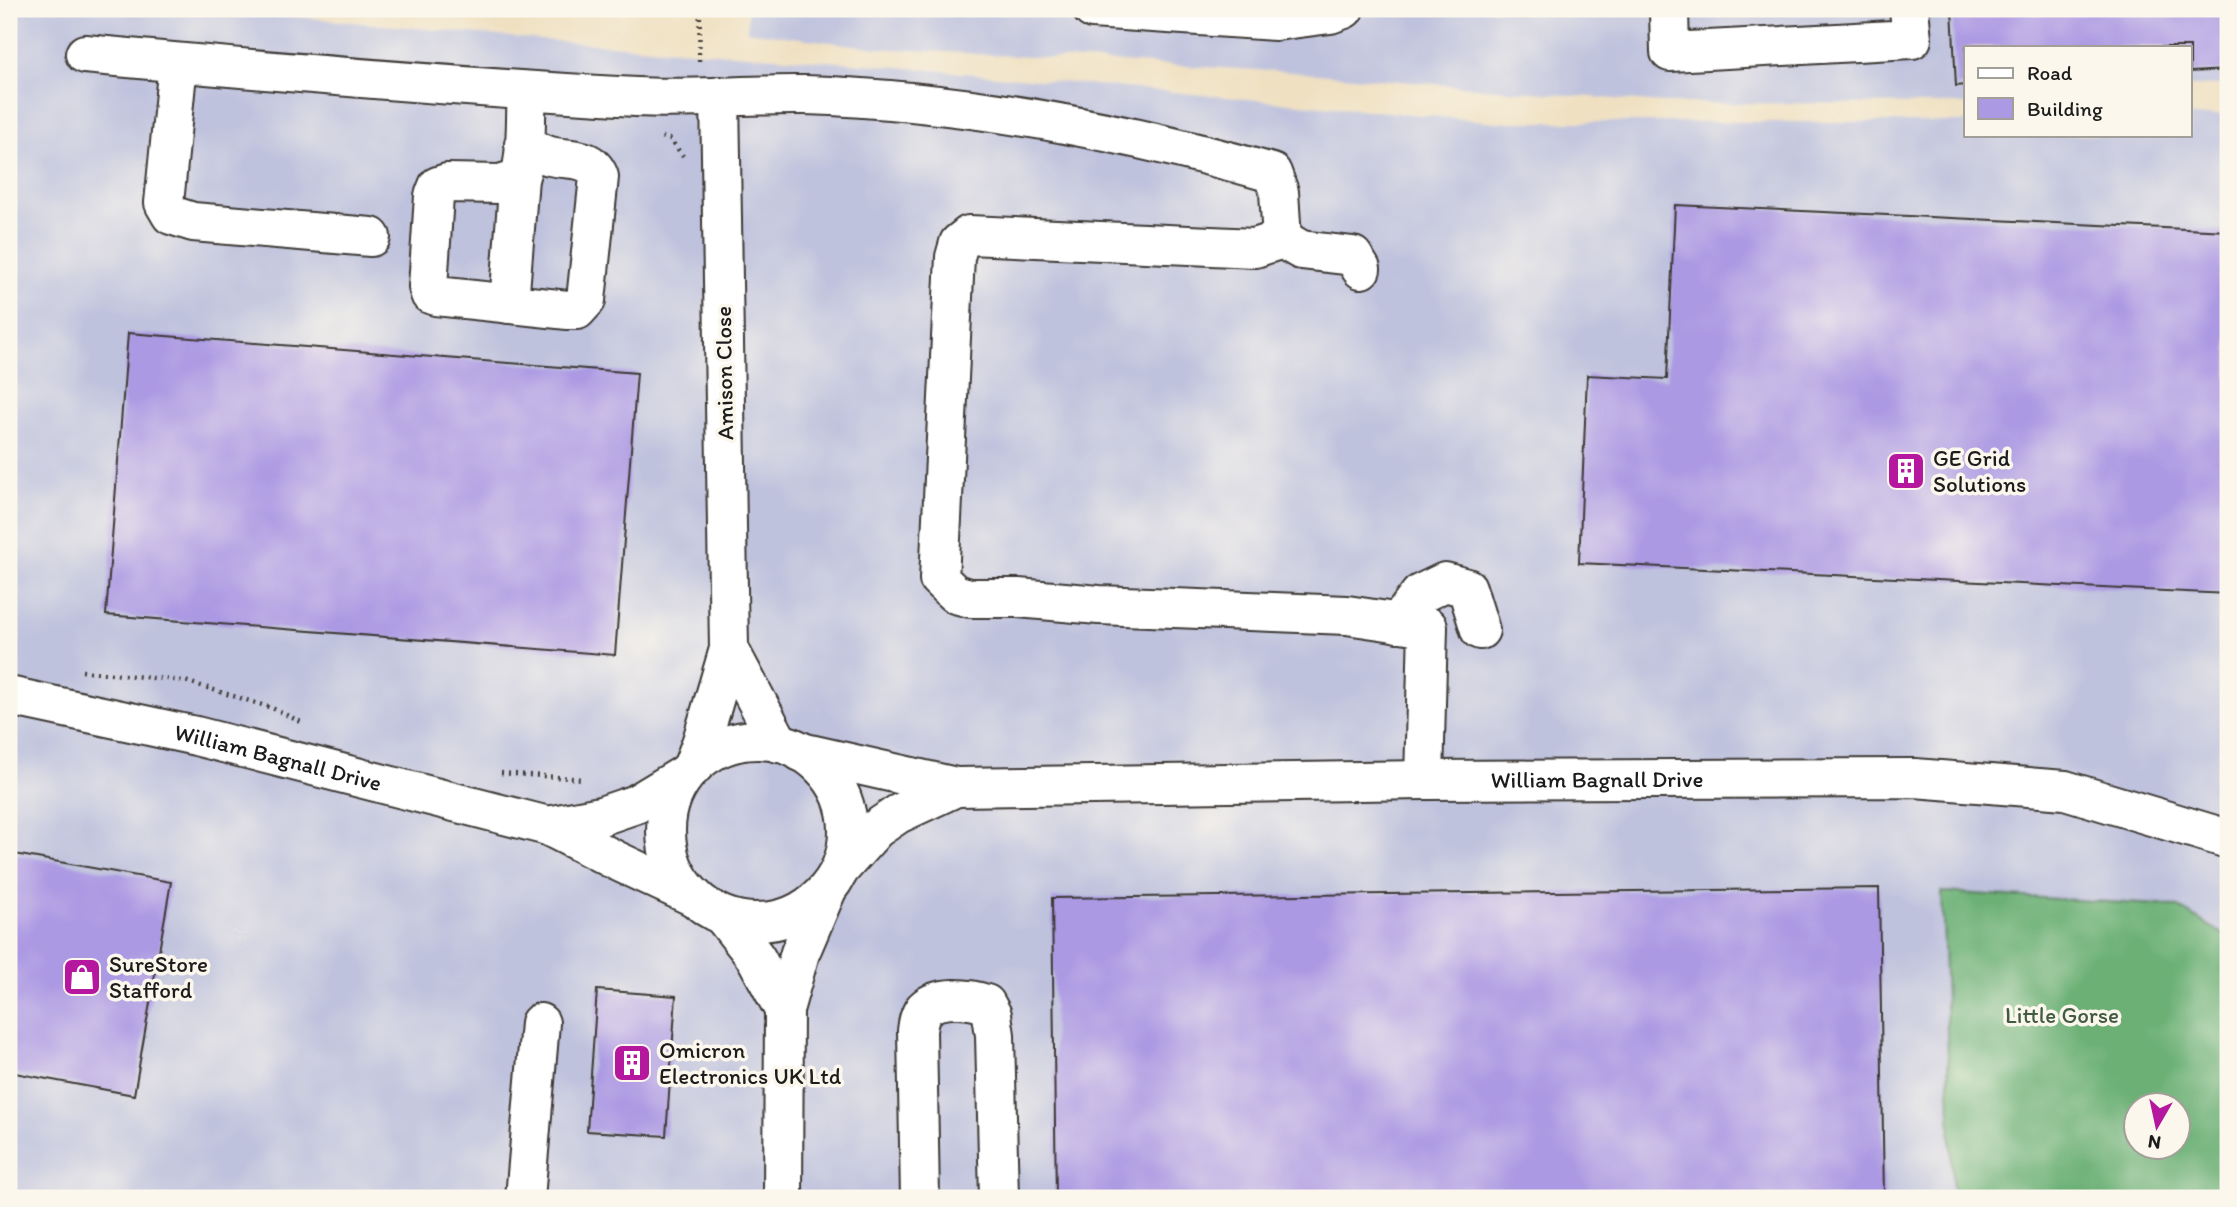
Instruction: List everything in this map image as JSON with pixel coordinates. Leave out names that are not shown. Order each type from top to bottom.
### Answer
[{"type":"street","points":[[1092,9],[1276,21],[1330,14],[1344,9]]},
{"type":"street","points":[[1669,9],[1671,52],[1912,39],[1909,9]]},
{"type":"street","points":[[85,54],[527,91],[642,97],[710,83],[806,96],[953,105],[1182,148],[1272,173],[1279,192],[1282,239]]},
{"type":"street","points":[[178,63],[164,203],[171,215],[193,222],[370,237]]},
{"type":"street","name":"Amison Close","points":[[688,771],[702,741],[729,649],[710,83]]},
{"type":"street","points":[[509,304],[527,91]]},
{"type":"street","points":[[548,156],[587,161],[600,177],[586,300],[577,310],[430,294],[428,288],[438,186],[447,183],[500,184],[522,161],[548,156]]},
{"type":"street","points":[[1362,269],[1353,256],[1301,250],[1282,239],[1255,248],[969,235],[959,243],[955,257],[939,579],[955,594],[970,598],[1018,598],[1099,605],[1347,615],[1428,627],[1424,780]]},
{"type":"street","points":[[1398,623],[1420,594],[1445,582],[1467,588],[1480,629]]},
{"type":"street","name":"Amison Close","points":[[729,649],[790,747]]},
{"type":"street","name":"William Bagnall Drive","points":[[9,696],[196,736],[548,825],[709,906]]},
{"type":"street","points":[[783,1198],[784,1010],[800,953],[848,840],[847,811],[836,785],[818,762],[790,747],[766,740],[741,740],[708,753],[688,771],[669,802],[665,833],[669,860],[681,884],[709,906],[756,958],[784,1010]]},
{"type":"street","name":"William Bagnall Drive","points":[[790,747],[956,787],[1424,780],[1915,778],[2065,790],[2228,839]]},
{"type":"street","name":"William Bagnall Drive","points":[[548,825],[601,816],[636,804],[688,771]]},
{"type":"street","name":"William Bagnall Drive","points":[[833,880],[876,830],[898,814],[956,787]]},
{"type":"street","points":[[709,906],[750,923],[777,921],[804,911],[833,880]]},
{"type":"street","points":[[920,1198],[919,1017],[925,1008],[934,1002],[972,999],[986,1004],[992,1015],[995,1035],[999,1198]]},
{"type":"street","points":[[525,1198],[540,1023]]},
{"type":"path","points":[[700,9],[710,83]]},
{"type":"path","points":[[652,133],[670,139],[690,163]]},
{"type":"path","points":[[81,671],[185,681],[272,708],[308,726]]},
{"type":"path","points":[[490,772],[588,779]]},
{"type":"shaded area","points":[[9,9],[214,9],[542,40],[867,64],[1496,122],[1964,122],[1964,136],[2192,136],[2192,117],[2228,114],[2228,937],[1942,892],[1953,1198],[9,1198]]},
{"type":"shaded area","points":[[748,9],[2228,9],[2228,84],[2192,87],[2192,46],[1964,46],[1964,104],[1662,103],[1293,72],[876,48],[747,31]]},
{"type":"green space","name":"Little Gorse","points":[[1942,892],[2176,906],[2228,937],[2228,1198],[1953,1198]]},
{"type":"building","points":[[1952,9],[2228,9],[2228,70],[2192,72],[2192,46],[1964,46],[1964,85],[1956,86]]},
{"type":"building","name":"GE Grid Solutions","points":[[1675,205],[2228,231],[2228,594],[1579,563],[1587,375],[1667,379]]},
{"type":"building","points":[[128,333],[637,373],[615,655],[106,615]]},
{"type":"building","name":"SureStore Stafford","points":[[9,853],[171,882],[134,1095],[9,1072]]},
{"type":"building","points":[[1879,888],[1884,1198],[1056,1198],[1052,898]]},
{"type":"building","name":"Omicron Electronics UK Ltd","points":[[597,990],[676,996],[666,1136],[587,1131]]},
{"type":"place","name":"GE Grid Solutions","points":[[1906,471]]},
{"type":"place","name":"SureStore Stafford","points":[[82,977]]},
{"type":"place","name":"Omicron Electronics UK Ltd","points":[[632,1063]]}]
